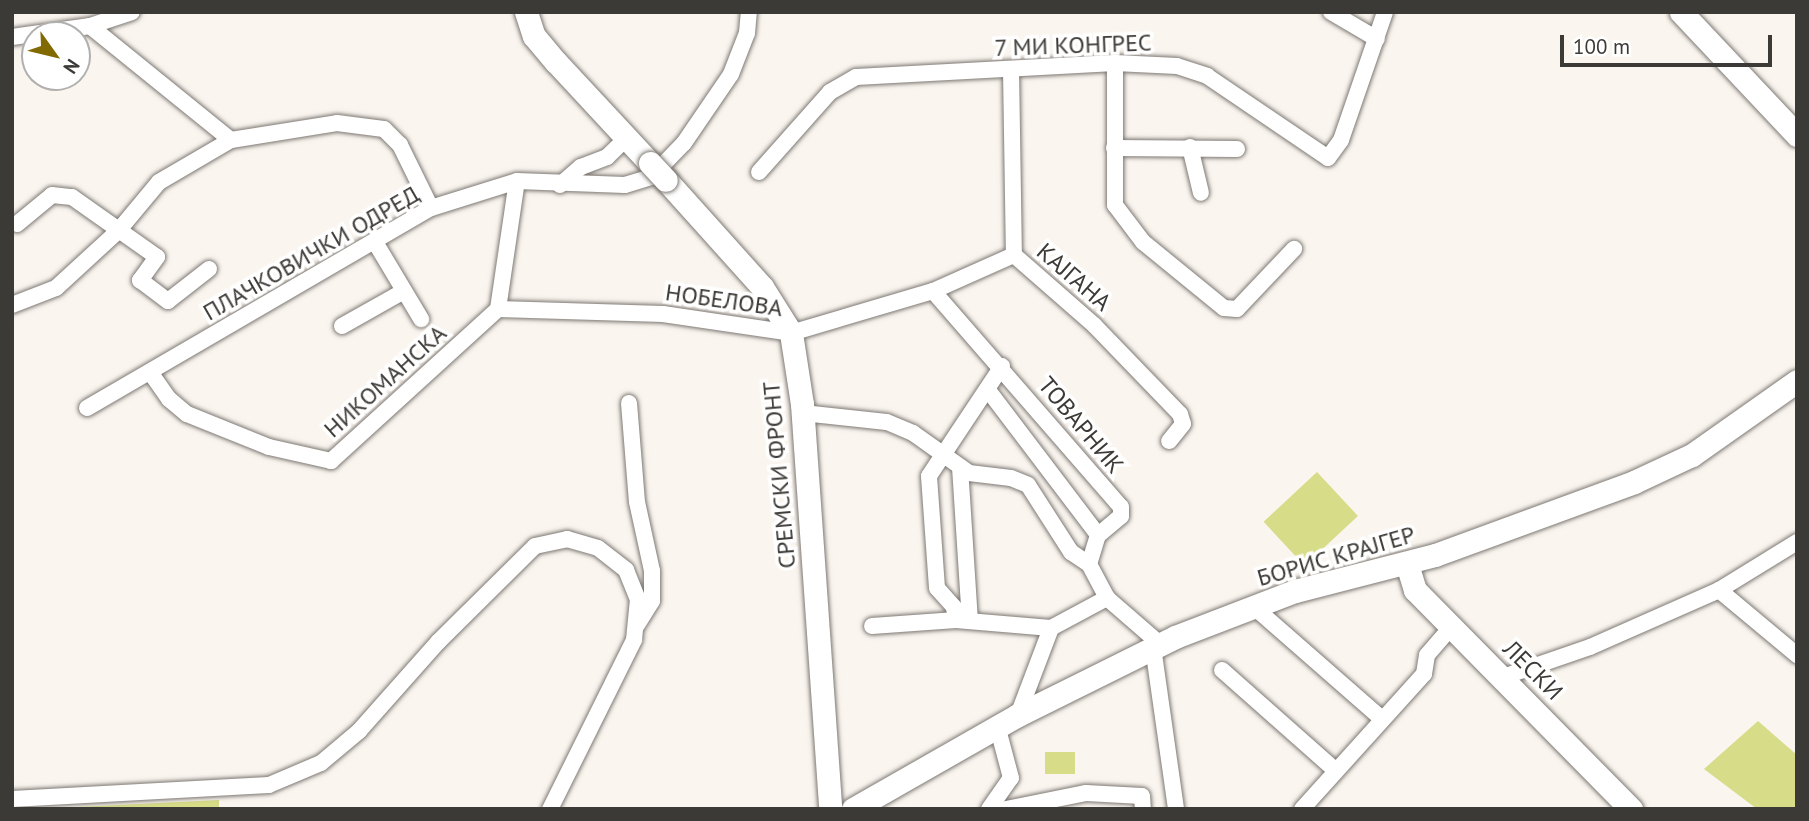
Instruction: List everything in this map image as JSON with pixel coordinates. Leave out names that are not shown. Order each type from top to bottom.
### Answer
[{"type":"street","points":[[91,26],[132,12]]},
{"type":"street","name":"СРЕМСКИ ФРОНТ","points":[[526,12],[534,36],[762,287],[791,332],[803,413],[830,809]]},
{"type":"street","name":"ПЛАЧКОВИЧКИ ОДРЕД","points":[[86,408],[431,208],[517,181],[560,185],[639,181],[662,168],[684,143],[731,74],[747,33],[749,12]]},
{"type":"street","points":[[1331,12],[1377,39]]},
{"type":"street","name":"7 МИ КОНГРЕС","points":[[759,172],[842,82],[873,74],[1115,63],[1177,66],[1208,76],[1328,158],[1341,139],[1385,12]]},
{"type":"street","points":[[1681,12],[1797,135]]},
{"type":"street","points":[[91,27],[231,140]]},
{"type":"street","points":[[1115,63],[1115,205],[1123,221],[1224,308],[1237,309],[1247,301],[1294,249]]},
{"type":"street","name":"КАЈГАНА","points":[[1011,69],[1014,255],[1094,324],[1180,414],[1183,424],[1169,441]]},
{"type":"street","points":[[12,306],[56,288],[120,230],[159,182],[231,140],[337,123],[383,129],[400,145],[431,208]]},
{"type":"street","points":[[560,185],[581,167],[607,157],[626,138]]},
{"type":"street","points":[[1191,147],[1202,193]]},
{"type":"street","points":[[1114,148],[1237,149]]},
{"type":"street","points":[[498,309],[517,181]]},
{"type":"street","points":[[17,224],[52,195],[72,197],[158,257],[139,280],[169,301],[209,269]]},
{"type":"street","points":[[375,242],[421,319]]},
{"type":"street","name":"НОБЕЛОВА","points":[[498,309],[663,314],[791,332],[933,291],[1014,255]]},
{"type":"street","points":[[342,326],[404,291]]},
{"type":"street","name":"ТОВАРНИК","points":[[933,291],[1002,366],[1121,508],[1121,516],[1098,535],[1089,564]]},
{"type":"street","name":"НИКОМАНСКА","points":[[150,372],[169,399],[187,414],[269,447],[313,460],[331,461],[498,309]]},
{"type":"street","points":[[963,621],[937,588],[931,538],[929,476],[1002,366]]},
{"type":"street","name":"БОРИС КРАЈГЕР","points":[[853,809],[998,729],[1018,715],[1156,645],[1254,607],[1450,550],[1634,482],[1681,460],[1730,431],[1796,384]]},
{"type":"street","points":[[988,390],[1098,535]]},
{"type":"street","points":[[629,403],[637,502],[652,571],[652,601],[635,628]]},
{"type":"street","points":[[803,413],[887,422],[945,453],[960,467],[1028,485],[1071,552],[1089,564],[1104,592],[1156,645],[1176,809]]},
{"type":"street","points":[[960,467],[963,621]]},
{"type":"street","points":[[12,799],[269,785],[321,763],[359,731],[438,642],[535,546],[567,540],[598,548],[626,570],[638,599],[634,640],[550,809]]},
{"type":"street","points":[[1503,677],[1590,647],[1719,590],[1797,542]]},
{"type":"street","points":[[1362,574],[1419,594],[1424,572],[1450,550]]},
{"type":"street","name":"ЛЕСКИ","points":[[1408,563],[1419,594],[1631,809]]},
{"type":"street","points":[[1719,590],[1797,655]]},
{"type":"street","points":[[872,626],[963,621],[1051,628],[1091,607],[1104,592]]},
{"type":"street","points":[[1254,607],[1381,718]]},
{"type":"street","points":[[1302,809],[1423,674],[1427,655],[1452,626]]},
{"type":"street","points":[[1018,715],[1051,628]]},
{"type":"street","points":[[1222,670],[1336,771]]},
{"type":"street","points":[[989,809],[1011,778],[998,729]]},
{"type":"street","points":[[1006,809],[1086,793],[1142,796],[1143,809]]},
{"type":"green space","points":[[1317,472],[1358,516],[1305,566],[1264,522]]},
{"type":"green space","points":[[1758,721],[1797,755],[1797,809],[1757,809],[1704,769]]},
{"type":"green space","points":[[1045,752],[1075,752],[1075,774],[1045,774]]},
{"type":"green space","points":[[219,800],[219,809],[36,809]]}]
